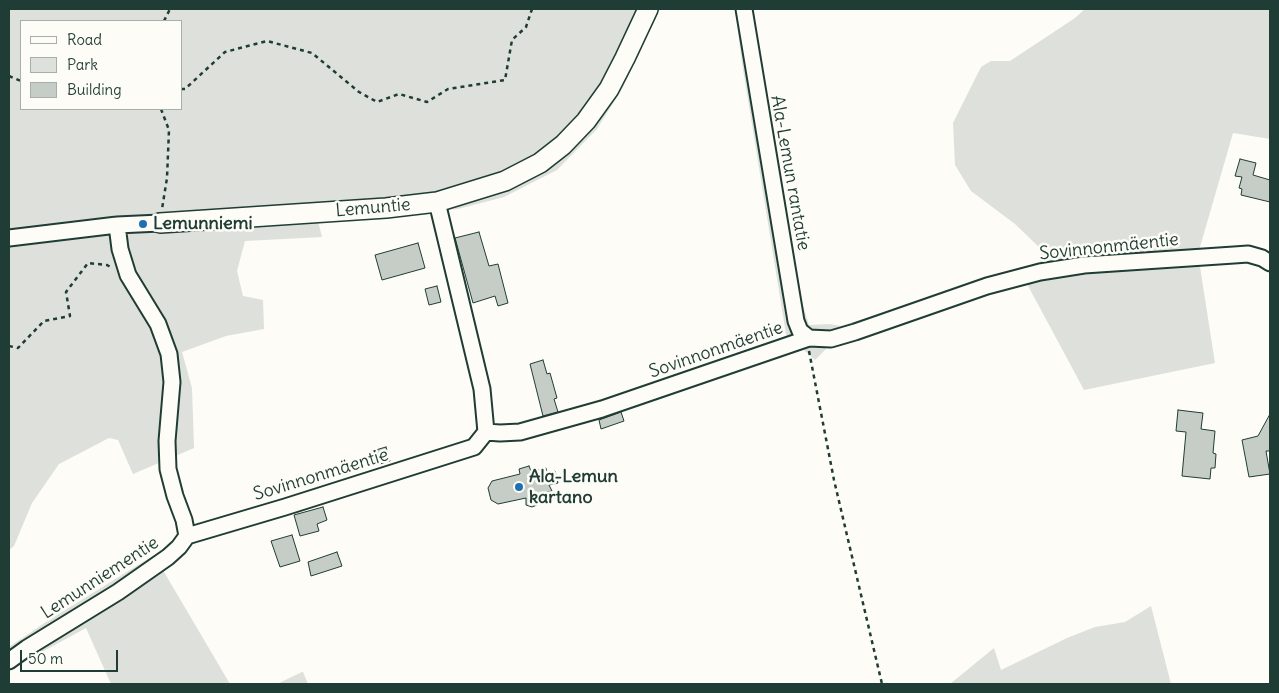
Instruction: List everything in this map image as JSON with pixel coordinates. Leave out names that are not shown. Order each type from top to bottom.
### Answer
[{"type":"street","name":"Lemuntie","points":[[9,238],[117,225],[376,208],[437,202],[505,181],[540,163],[563,145],[586,121],[609,89],[626,58],[648,9]]},
{"type":"street","name":"Ala-Lemun rantatie","points":[[744,9],[796,320],[800,331],[809,338]]},
{"type":"street","points":[[437,202],[482,389],[486,432]]},
{"type":"street","points":[[117,225],[120,250],[128,275],[158,324],[168,354],[172,382],[167,441],[168,469],[187,536]]},
{"type":"street","name":"Sovinnonmäentie","points":[[187,536],[474,447],[486,432],[520,432],[602,409],[809,338],[831,339],[987,286],[1040,272],[1084,265],[1248,254],[1262,258],[1270,263]]},
{"type":"street","name":"Lemunniementie","points":[[9,662],[27,648],[118,592],[168,558],[179,548],[187,536]]},
{"type":"path","points":[[182,89],[225,52],[267,41],[312,53],[359,92],[377,102],[399,94],[427,102],[448,88],[504,80],[512,40],[526,27],[532,9]]},
{"type":"path","points":[[160,223],[167,178],[169,130],[162,110]]},
{"type":"path","points":[[9,346],[18,348],[44,321],[70,316],[66,292],[88,263],[107,265],[122,276],[128,275]]},
{"type":"path","points":[[809,338],[810,363],[834,480],[882,684]]},
{"type":"green space","points":[[9,9],[660,9],[623,87],[597,129],[557,170],[504,197],[458,209],[318,221],[322,237],[245,241],[237,271],[243,296],[263,300],[264,329],[226,336],[182,352],[192,388],[194,448],[133,474],[118,440],[109,438],[59,464],[32,503],[14,546],[9,550]]},
{"type":"green space","points":[[735,9],[753,9],[803,306],[809,325],[830,324],[841,326],[1040,263],[1042,250],[1015,224],[971,191],[955,165],[953,123],[981,67],[991,61],[1010,61],[1075,18],[1085,9],[1270,9],[1270,139],[1233,133],[1198,254],[1215,363],[1084,390],[1026,282],[830,345],[815,360],[786,334]]},
{"type":"green space","points":[[154,555],[230,684],[111,684],[86,628],[9,670],[9,647]]},
{"type":"green space","points":[[1151,606],[1171,684],[950,684],[994,648],[1001,670],[1067,638],[1095,627],[1125,622]]},
{"type":"green space","points":[[302,672],[308,684],[277,684]]},
{"type":"building","points":[[1240,159],[1256,163],[1253,175],[1270,180],[1270,202],[1241,195],[1242,189],[1239,188],[1242,177],[1235,176]]},
{"type":"building","points":[[479,232],[489,266],[498,264],[508,303],[498,306],[495,296],[473,303],[455,238]]},
{"type":"building","points":[[418,243],[425,268],[382,280],[375,255]]},
{"type":"building","points":[[437,286],[441,302],[429,305],[425,289]]},
{"type":"building","points":[[543,360],[547,374],[550,373],[557,398],[554,399],[558,412],[543,416],[530,364]]},
{"type":"building","points":[[1178,410],[1203,413],[1201,429],[1215,431],[1213,453],[1216,454],[1215,468],[1211,468],[1210,479],[1182,476],[1186,432],[1176,431]]},
{"type":"building","points":[[621,412],[624,421],[601,429],[599,420]]},
{"type":"building","points":[[1270,414],[1270,451],[1266,451],[1270,474],[1249,477],[1242,440],[1258,436]]},
{"type":"building","points":[[386,447],[390,461],[373,466],[369,452]]},
{"type":"building","name":"Ala-Lemun kartano","points":[[529,466],[531,471],[546,468],[547,474],[555,471],[558,483],[549,485],[552,491],[543,493],[537,505],[532,507],[526,505],[526,498],[498,504],[491,500],[488,488],[492,481],[520,474],[519,469]]},
{"type":"building","points":[[323,507],[327,520],[317,524],[319,531],[300,536],[294,515]]},
{"type":"building","points":[[292,535],[300,561],[280,567],[271,541]]},
{"type":"building","points":[[337,552],[342,566],[311,576],[308,562]]},
{"type":"place","name":"Lemunniemi","points":[[143,224]]},
{"type":"place","name":"Ala-Lemun kartano","points":[[519,487]]}]
